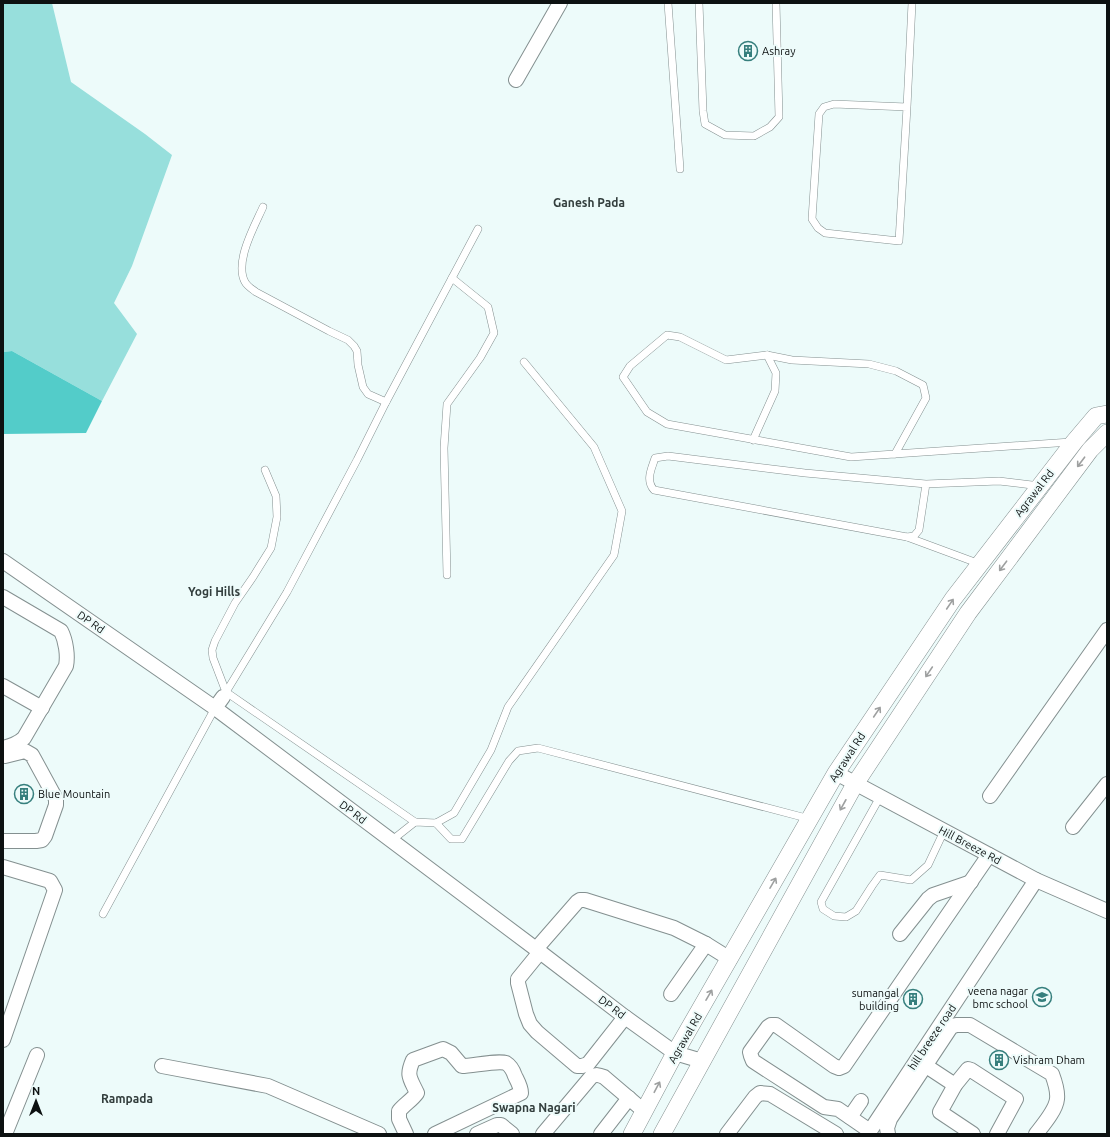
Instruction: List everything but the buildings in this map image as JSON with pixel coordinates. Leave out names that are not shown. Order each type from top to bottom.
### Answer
[{"type":"street","points":[[516,80],[560,3]]},
{"type":"street","name":"Agrawal Rd","points":[[632,1134],[675,1054],[836,773],[953,599],[1074,442],[1096,416],[1107,414]]},
{"type":"street","name":"Agrawal Rd","points":[[662,1134],[855,784],[968,613],[1090,450],[1107,433]]},
{"type":"street","name":"DP Rd","points":[[3,561],[222,699],[391,841],[675,1054],[702,1061]]},
{"type":"street","points":[[3,597],[61,631],[64,636],[67,660],[66,666],[24,738],[15,745],[3,748]]},
{"type":"street","points":[[990,796],[1107,630]]},
{"type":"street","points":[[3,686],[42,708]]},
{"type":"street","points":[[3,756],[25,751],[32,755],[56,799],[56,805],[45,836],[42,840],[3,841]]},
{"type":"street","name":"Hill Breeze Rd","points":[[836,773],[1036,880],[1107,911]]},
{"type":"street","points":[[1073,827],[1107,784]]},
{"type":"street","points":[[869,1132],[838,1109],[824,1107],[753,1060],[750,1052],[768,1027],[776,1025],[834,1066],[839,1068],[844,1066],[989,855]]},
{"type":"street","points":[[3,867],[50,881],[55,890],[3,1040]]},
{"type":"street","name":"hill breeze road","points":[[869,1132],[921,1062],[1036,880]]},
{"type":"street","points":[[900,934],[928,899],[933,895],[970,882]]},
{"type":"street","points":[[625,1017],[588,1064],[577,1066],[537,1032],[530,1024],[526,1014],[518,979],[538,951],[580,900],[585,900],[674,928],[706,944],[730,959]]},
{"type":"street","points":[[671,994],[706,944]]},
{"type":"street","points":[[888,1134],[887,1128],[890,1119],[921,1062],[951,1027],[956,1025],[970,1025],[1052,1074],[1056,1084],[1058,1098],[1056,1106],[1036,1134]]},
{"type":"street","points":[[406,1134],[399,1119],[398,1111],[417,1093],[409,1076],[409,1069],[413,1060],[443,1049],[451,1053],[462,1066],[504,1062],[512,1068],[521,1088],[521,1093],[434,1134]]},
{"type":"street","points":[[5,1134],[37,1055]]},
{"type":"street","points":[[921,1062],[955,1085]]},
{"type":"street","points":[[162,1066],[268,1086],[379,1134]]},
{"type":"street","points":[[973,1134],[940,1112],[955,1085],[968,1069],[1016,1099],[997,1134]]},
{"type":"street","points":[[543,1134],[594,1075],[604,1077],[644,1111]]},
{"type":"street","points":[[727,1134],[755,1097],[760,1093],[770,1094],[836,1134]]},
{"type":"street","points":[[601,1134],[629,1098]]},
{"type":"street","points":[[850,1117],[861,1101]]},
{"type":"street","points":[[477,1134],[497,1125],[501,1125],[512,1134]]},
{"type":"lane","points":[[668,3],[680,169]]},
{"type":"lane","points":[[699,3],[703,111],[705,124],[725,135],[754,136],[770,127],[779,117],[776,3]]},
{"type":"lane","points":[[907,108],[834,104],[824,107],[819,114],[812,219],[818,228],[825,233],[899,241],[907,108],[912,3]]},
{"type":"lane","points":[[263,207],[245,249],[243,260],[244,281],[256,292],[348,340],[357,351],[358,365],[363,387],[368,394],[386,402]]},
{"type":"lane","points":[[103,914],[222,699],[287,592],[478,228]]},
{"type":"lane","points":[[447,574],[444,448],[447,404],[480,358],[494,333],[488,307],[452,278]]},
{"type":"lane","points":[[895,454],[926,398],[924,385],[896,371],[869,364],[792,360],[767,355],[726,360],[680,337],[667,335],[630,366],[623,377],[647,412],[668,424],[851,457],[1074,442]]},
{"type":"lane","points":[[753,440],[775,391],[776,373],[767,355]]},
{"type":"lane","points":[[265,470],[276,496],[277,517],[270,548],[253,577],[235,603],[215,641],[212,650],[222,699],[415,822],[436,823],[454,813],[491,750],[508,707],[614,555],[622,511],[594,447],[524,362]]},
{"type":"lane","points":[[980,564],[907,537],[654,490],[650,486],[649,478],[656,458],[668,456],[805,473],[926,484],[999,481],[1040,486]]},
{"type":"lane","points":[[907,537],[914,536],[919,530],[926,484]]},
{"type":"lane","points":[[436,823],[451,839],[462,839],[509,760],[518,751],[538,748],[810,819]]},
{"type":"lane","points":[[880,797],[821,902],[823,909],[834,916],[846,917],[856,911],[880,875],[911,880],[928,865],[944,831]]},
{"type":"lane","points":[[391,841],[415,822]]},
{"type":"shaded area","points":[[3,3],[52,3],[71,82],[145,134],[172,155],[132,266],[114,303],[137,334],[102,401],[12,351],[3,352]]},
{"type":"shaded area","points":[[12,351],[102,401],[86,433],[3,434],[3,352]]},
{"type":"place","name":"Ashray","points":[[748,51]]},
{"type":"place","name":"Blue Mountain","points":[[24,794]]},
{"type":"place","name":"veena nagar bmc school","points":[[1042,997]]},
{"type":"place","name":"sumangal building","points":[[913,999]]},
{"type":"place","name":"Vishram Dham","points":[[999,1060]]},
{"type":"district","name":"Ganesh Pada","points":[[589,203]]},
{"type":"district","name":"Yogi Hills","points":[[214,592]]},
{"type":"district","name":"Rampada","points":[[127,1099]]},
{"type":"district","name":"Swapna Nagari","points":[[534,1108]]}]
